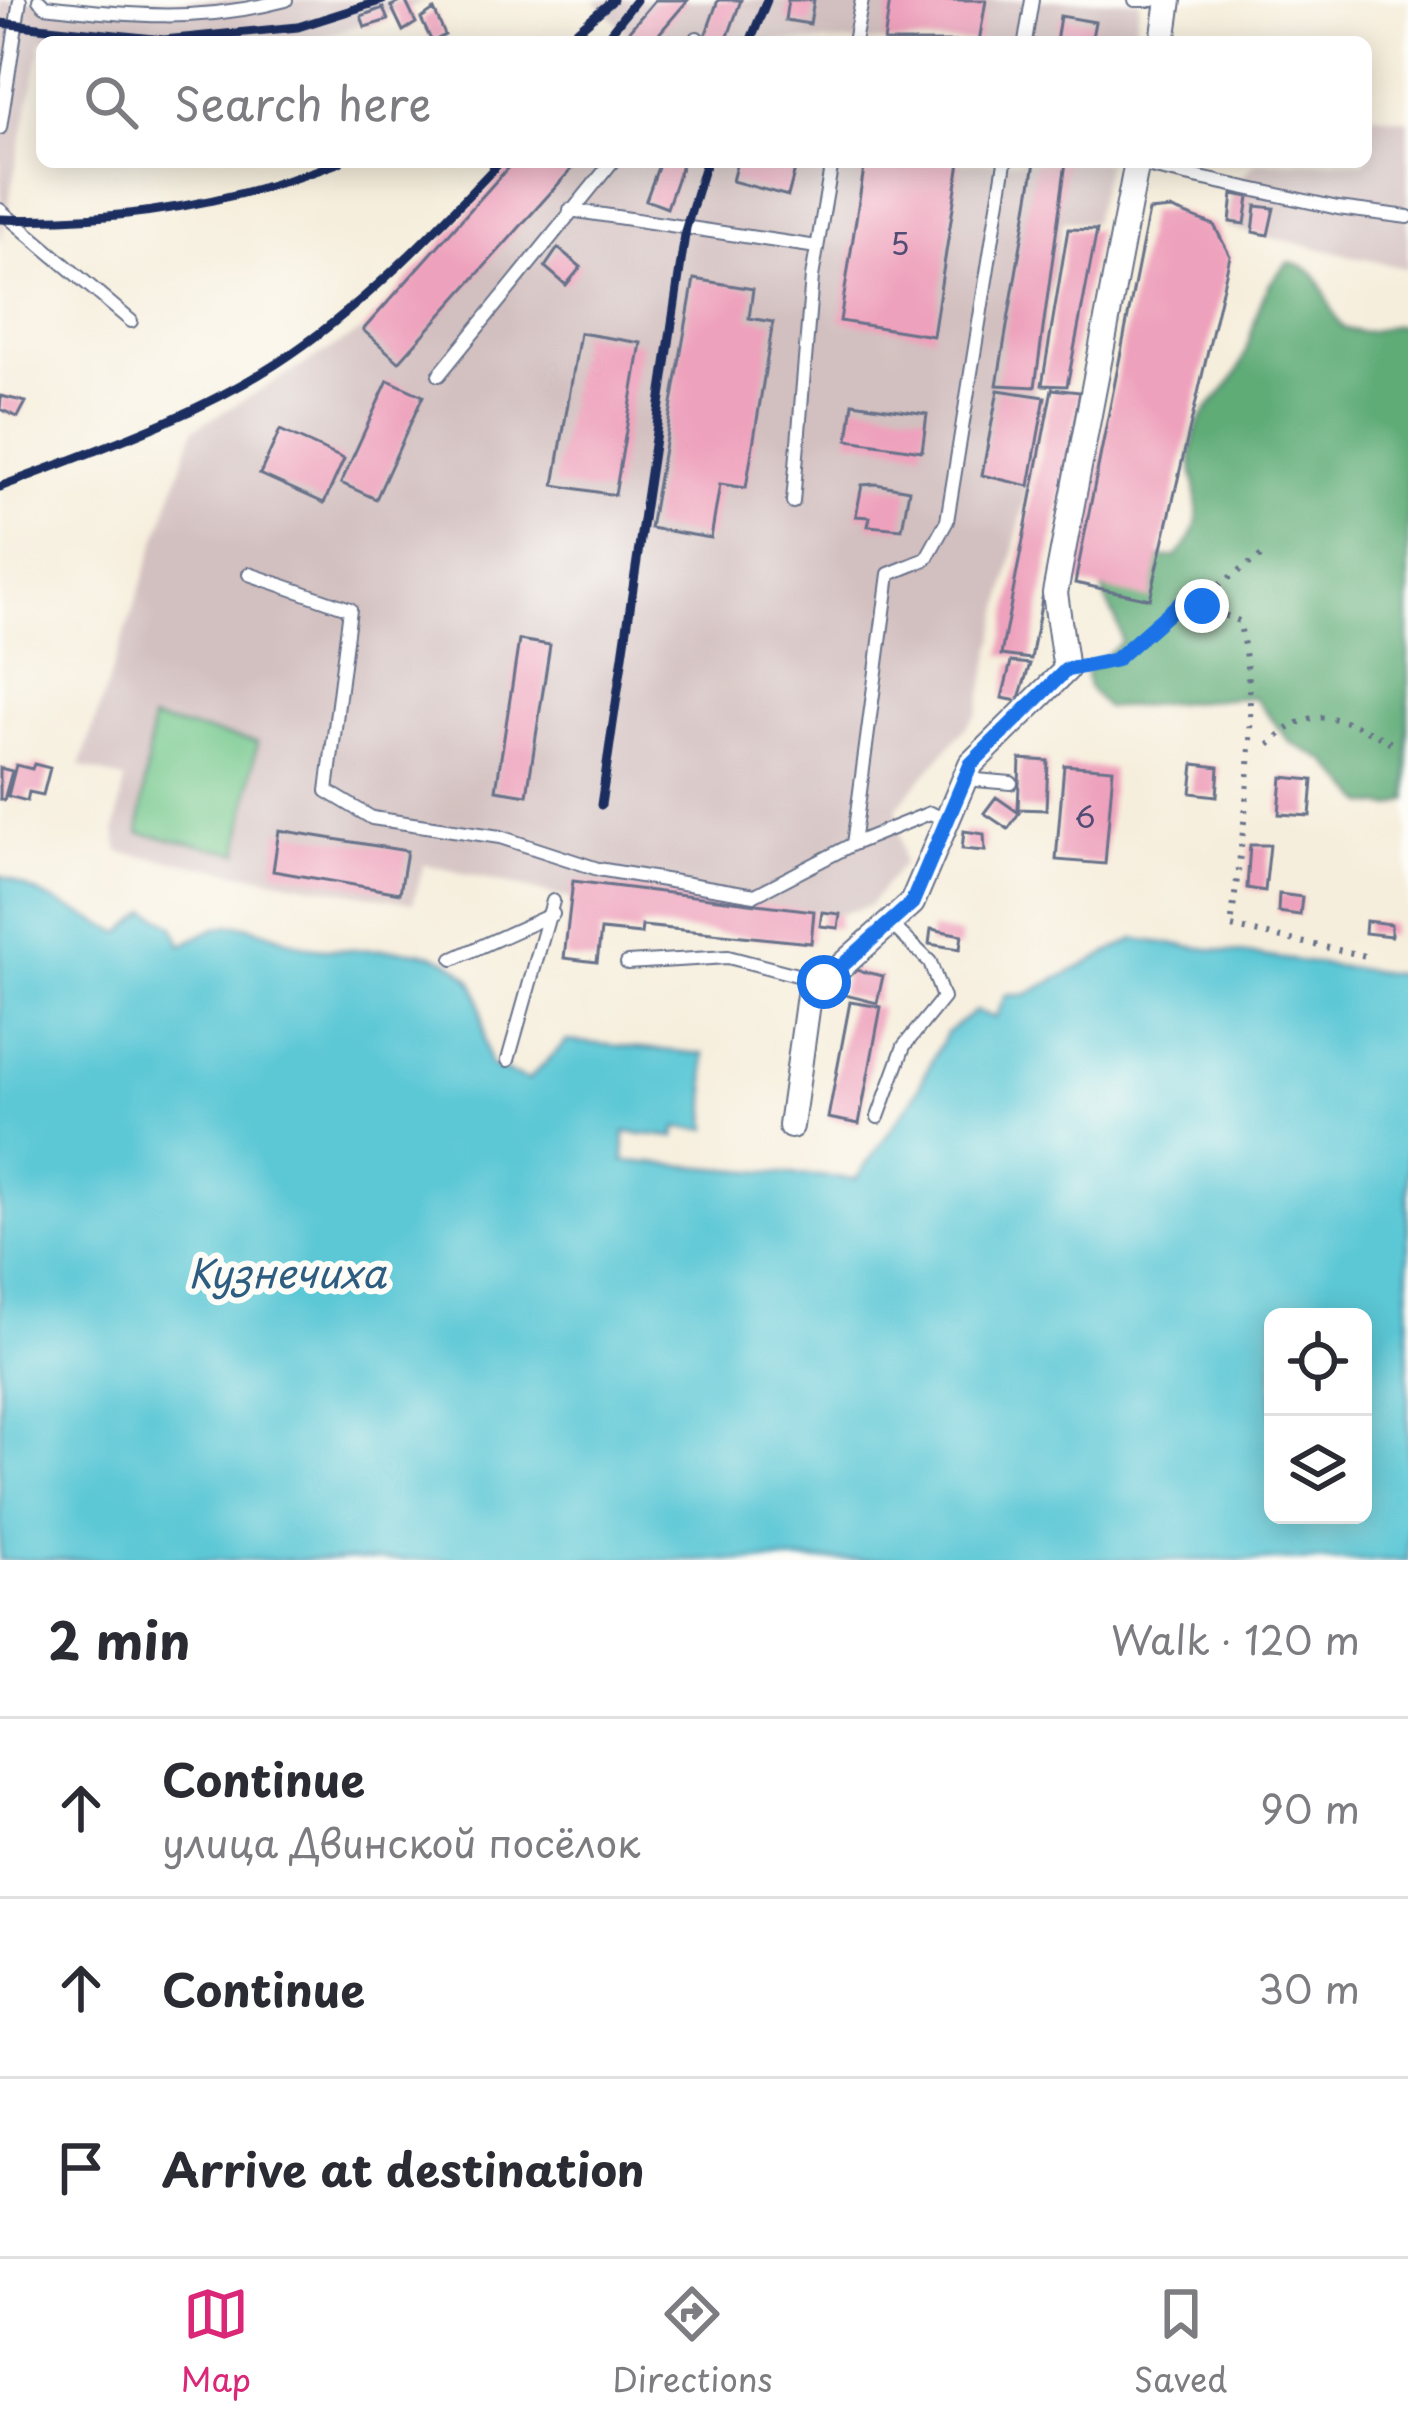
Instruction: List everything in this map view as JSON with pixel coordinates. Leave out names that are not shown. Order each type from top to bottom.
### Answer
[{"type":"street","points":[[1164,36],[1169,0]]},
{"type":"street","points":[[791,1126],[809,995],[912,903],[971,764],[1066,670],[1055,593],[1136,168]]},
{"type":"lane","points":[[0,128],[20,0]]},
{"type":"lane","points":[[39,0],[45,6],[175,16],[223,16],[286,0]]},
{"type":"lane","points":[[175,16],[177,0]]},
{"type":"lane","points":[[855,36],[862,0]]},
{"type":"lane","points":[[1026,36],[1031,0]]},
{"type":"lane","points":[[1136,0],[1153,0]]},
{"type":"lane","points":[[439,375],[607,168]]},
{"type":"lane","points":[[793,502],[817,247],[831,168]]},
{"type":"lane","points":[[854,844],[889,574],[926,559],[947,521],[1004,168]]},
{"type":"lane","points":[[1159,168],[1338,208],[1408,217]]},
{"type":"lane","points":[[570,209],[817,247]]},
{"type":"lane","points":[[0,210],[130,321]]},
{"type":"lane","points":[[249,574],[350,609],[327,791],[372,818],[500,837],[598,869],[755,895],[854,844],[930,813],[944,819]]},
{"type":"lane","points":[[964,779],[1011,783]]},
{"type":"lane","points":[[453,959],[553,908],[508,1060]]},
{"type":"lane","points":[[878,1117],[904,1046],[943,998],[930,962],[890,924]]},
{"type":"lane","points":[[627,963],[728,956],[824,982]]},
{"type":"path","points":[[1066,670],[1115,660],[1179,604],[1203,596],[1264,553]]},
{"type":"path","points":[[1179,604],[1202,606],[1239,621],[1250,670],[1252,747],[1231,927],[1366,956]]},
{"type":"path","points":[[1269,745],[1291,723],[1340,716],[1393,744]]},
{"type":"shaded area","points":[[0,0],[429,0],[325,36],[36,36],[36,69],[0,245]]},
{"type":"shaded area","points":[[594,0],[1140,0],[1135,36],[624,36]]},
{"type":"shaded area","points":[[1372,114],[1408,120],[1408,269],[1225,227],[1232,186],[1251,168],[1372,168]]},
{"type":"shaded area","points":[[508,168],[1106,168],[1093,223],[1063,221],[1035,387],[1026,496],[978,713],[897,807],[903,863],[869,906],[840,914],[574,881],[571,899],[424,864],[413,903],[119,852],[115,831],[125,780],[80,766],[194,429],[363,330]]},
{"type":"green space","points":[[1289,262],[1318,279],[1343,328],[1362,332],[1408,326],[1408,800],[1392,807],[1366,804],[1326,761],[1290,742],[1254,697],[1106,708],[1088,687],[1086,673],[1121,642],[1102,576],[1148,559],[1176,557],[1189,541],[1198,512],[1192,467],[1195,433],[1238,371],[1262,300]]},
{"type":"green space","points":[[152,720],[257,742],[239,853],[139,833]]},
{"type":"water","name":"Кузнечиха","points":[[0,875],[121,933],[148,911],[173,925],[181,945],[213,929],[235,925],[315,948],[416,951],[435,956],[452,964],[474,986],[491,1066],[528,1080],[567,1041],[704,1054],[708,1129],[676,1128],[675,1137],[625,1132],[624,1161],[856,1179],[914,1097],[946,1033],[976,1011],[995,1018],[1006,995],[1025,995],[1135,939],[1408,976],[1408,1560],[0,1560]]},
{"type":"building","points":[[405,0],[416,23],[403,31],[391,6]]},
{"type":"building","points":[[655,0],[688,0],[657,36],[627,33]]},
{"type":"building","points":[[718,0],[741,0],[728,36],[705,36]]},
{"type":"building","points":[[788,0],[814,0],[810,24],[785,20]]},
{"type":"building","points":[[890,0],[986,0],[980,36],[885,36]]},
{"type":"building","points":[[383,8],[388,20],[365,27],[361,16]]},
{"type":"building","points":[[434,10],[445,35],[429,36],[421,19]]},
{"type":"building","points":[[1060,16],[1095,22],[1092,36],[1057,36]]},
{"type":"building","points":[[508,168],[573,168],[399,362],[363,330]]},
{"type":"building","points":[[658,168],[681,168],[667,208],[646,200]]},
{"type":"building","points":[[735,168],[795,168],[788,196],[732,181]]},
{"type":"building","points":[[864,168],[959,168],[933,336],[840,321]]},
{"type":"building","points":[[1034,168],[1065,168],[1035,387],[997,385]]},
{"type":"building","points":[[1233,194],[1249,197],[1245,224],[1230,222]]},
{"type":"building","points":[[1256,206],[1274,208],[1268,235],[1253,232]]},
{"type":"building","points":[[1172,209],[1214,225],[1230,256],[1150,599],[1075,583],[1149,211]]},
{"type":"building","points":[[1068,229],[1097,230],[1067,386],[1042,385]]},
{"type":"building","points":[[558,248],[581,267],[566,285],[545,267]]},
{"type":"building","points":[[694,279],[753,289],[749,318],[773,322],[746,488],[720,484],[711,538],[650,528]]},
{"type":"building","points":[[580,333],[641,343],[615,495],[554,485]]},
{"type":"building","points":[[388,380],[423,396],[376,499],[341,483]]},
{"type":"building","points":[[1052,389],[1080,392],[1031,659],[1001,655]]},
{"type":"building","points":[[998,390],[1045,397],[1029,486],[982,475]]},
{"type":"building","points":[[1,396],[26,402],[18,417],[0,409]]},
{"type":"building","points":[[853,403],[927,414],[922,451],[848,440]]},
{"type":"building","points":[[280,430],[344,459],[324,503],[260,474]]},
{"type":"building","points":[[862,485],[909,490],[902,529],[868,526],[870,517],[856,516]]},
{"type":"building","points":[[519,640],[550,645],[527,795],[496,790]]},
{"type":"building","points":[[1011,662],[1030,664],[1018,701],[1002,698]]},
{"type":"building","points":[[1020,759],[1048,761],[1046,810],[1018,809]]},
{"type":"building","points":[[34,764],[50,768],[43,795],[29,792],[27,801],[8,796],[16,765],[32,769]]},
{"type":"building","points":[[1194,764],[1219,767],[1217,796],[1191,793]]},
{"type":"building","points":[[1064,765],[1113,769],[1105,864],[1056,860]]},
{"type":"building","points":[[0,768],[12,771],[4,800],[0,799]]},
{"type":"building","points":[[1282,777],[1313,780],[1310,816],[1279,814]]},
{"type":"building","points":[[996,797],[1019,813],[1008,829],[984,813]]},
{"type":"building","points":[[279,830],[407,851],[400,893],[273,871]]},
{"type":"building","points":[[964,831],[984,834],[985,851],[962,849]]},
{"type":"building","points":[[1250,845],[1270,845],[1265,891],[1247,888]]},
{"type":"building","points":[[573,881],[814,911],[811,943],[642,926],[641,934],[601,930],[597,962],[564,958]]},
{"type":"building","points":[[1279,894],[1302,897],[1300,915],[1278,912]]},
{"type":"building","points":[[822,912],[840,914],[838,928],[820,926]]},
{"type":"building","points":[[1366,921],[1391,924],[1391,936],[1365,933]]},
{"type":"building","points":[[931,929],[962,935],[960,949],[929,944]]},
{"type":"building","points":[[847,968],[883,976],[877,1003],[841,994]]},
{"type":"building","points":[[850,1002],[881,1007],[859,1124],[828,1118]]},
{"type":"railway","points":[[205,36],[298,27],[383,0]]},
{"type":"railway","points":[[571,36],[613,0]]},
{"type":"railway","points":[[608,36],[636,0]]},
{"type":"railway","points":[[752,36],[767,0]]},
{"type":"railway","points":[[0,23],[125,36]]},
{"type":"railway","points":[[0,219],[87,218],[173,208],[324,168]]},
{"type":"railway","points":[[0,487],[176,417],[276,364],[366,295],[494,168]]},
{"type":"railway","points":[[601,805],[686,228],[704,168]]},
{"type":"route","points":[[824,982],[912,903],[971,764],[1066,670],[1115,660],[1179,604],[1202,606]]}]
